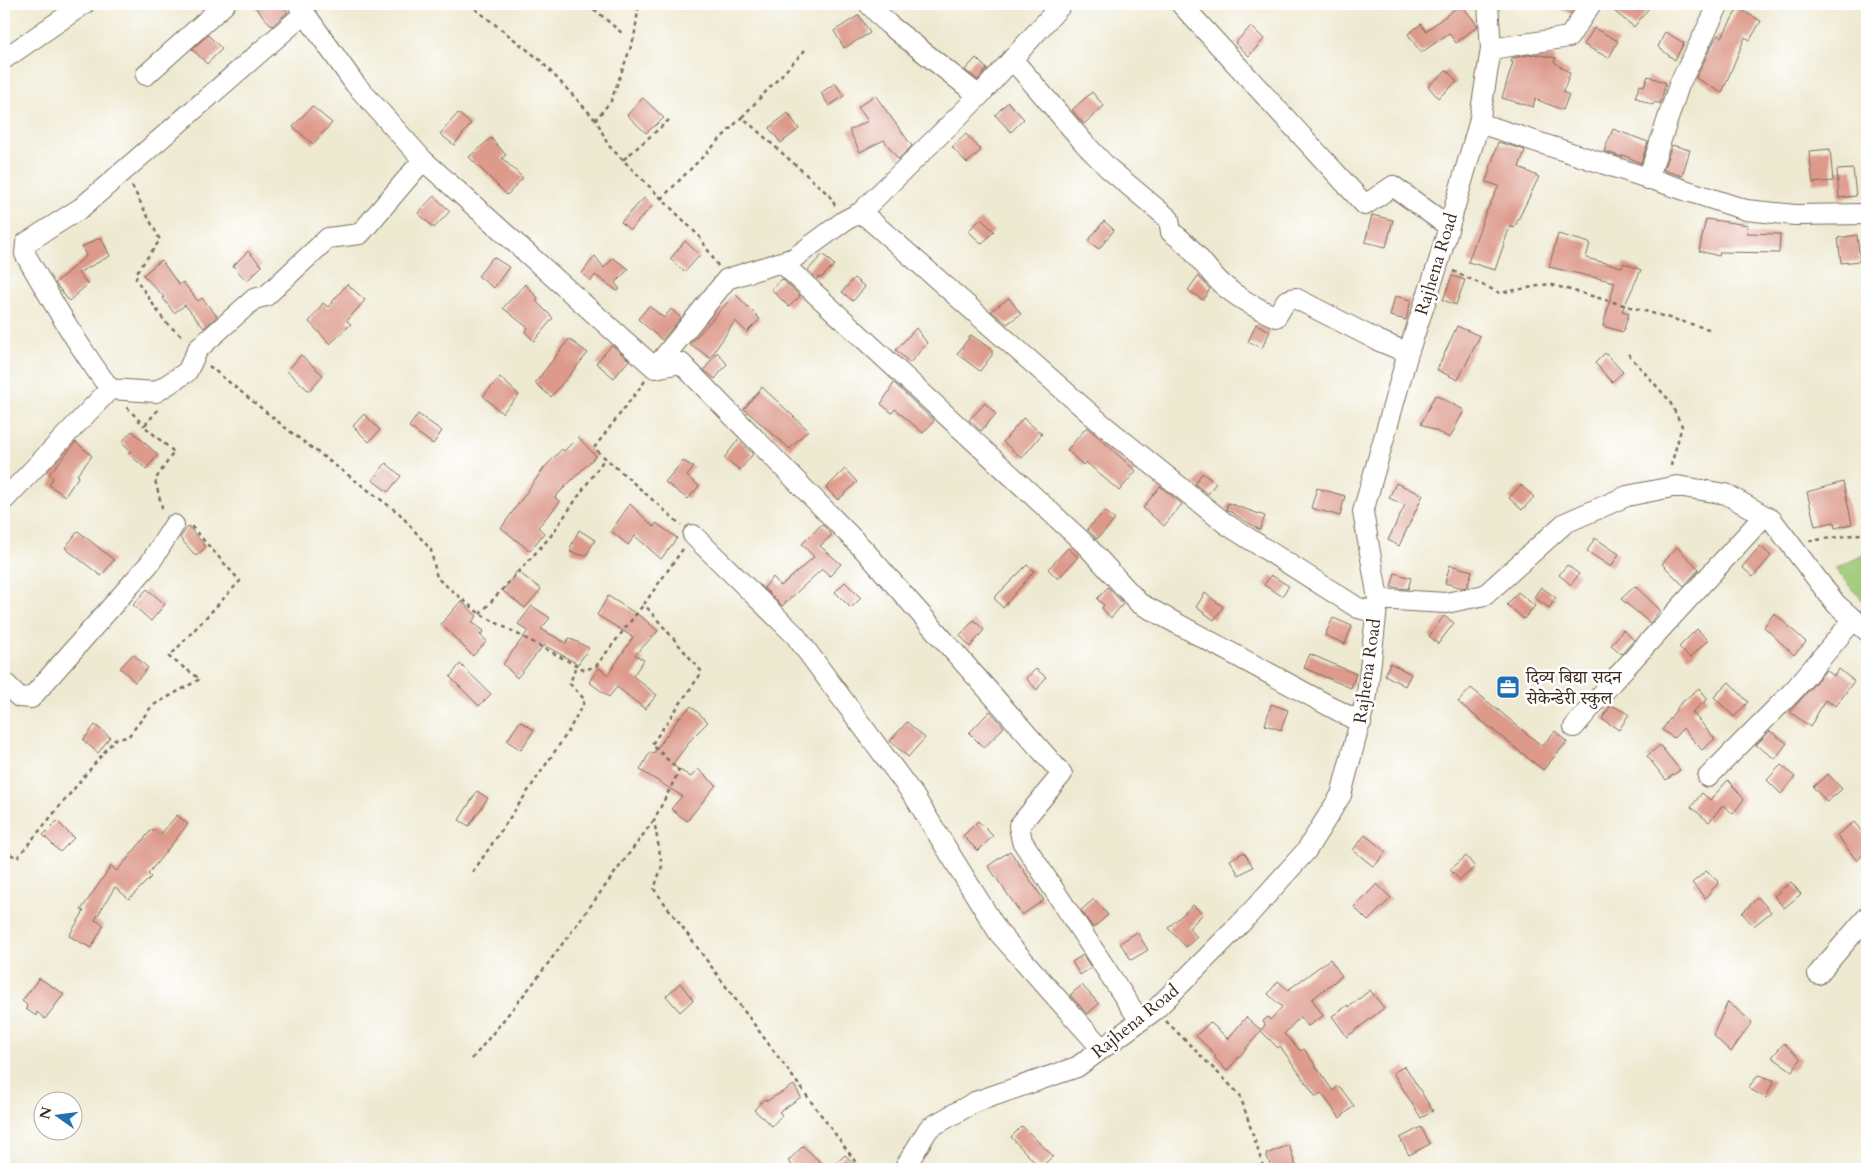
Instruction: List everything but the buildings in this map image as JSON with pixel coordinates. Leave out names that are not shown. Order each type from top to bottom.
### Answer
[{"type":"street","points":[[4,59],[84,4]]},
{"type":"street","points":[[146,75],[225,4]]},
{"type":"street","points":[[869,4],[888,24],[979,96]]},
{"type":"street","points":[[654,368],[727,279],[794,258],[852,216],[979,96],[1062,4]]},
{"type":"street","points":[[1181,4],[1366,205],[1392,186],[1448,226]]},
{"type":"street","name":"Rajhena Road","points":[[904,1169],[930,1128],[975,1102],[1078,1067],[1147,1015],[1244,920],[1306,851],[1341,795],[1367,695],[1376,605],[1363,512],[1408,353],[1438,264],[1479,123],[1491,49],[1488,4]]},
{"type":"street","points":[[1491,49],[1569,37],[1591,4]]},
{"type":"street","points":[[1648,179],[1679,85],[1719,4]]},
{"type":"street","points":[[423,160],[360,234],[328,238],[266,296],[254,299],[198,349],[187,372],[156,392],[110,389],[84,354],[25,254],[24,248],[31,239],[81,208],[301,8],[354,84],[423,160],[654,368]]},
{"type":"street","points":[[1012,59],[1108,168],[1168,219],[1171,232],[1183,240],[1222,284],[1247,304],[1276,317],[1286,301],[1295,298],[1377,340],[1408,353]]},
{"type":"street","points":[[1479,123],[1746,210],[1795,215],[1867,214]]},
{"type":"street","points":[[852,216],[1102,424],[1226,524],[1358,608],[1376,605],[1446,603],[1485,595],[1565,523],[1627,496],[1677,486],[1726,494],[1772,520],[1836,604],[1860,625],[1794,689],[1708,778]]},
{"type":"street","points":[[782,262],[1085,544],[1138,603],[1361,723]]},
{"type":"street","points":[[654,368],[681,363],[865,551],[1062,774],[1019,826],[1022,840],[1147,1015]]},
{"type":"street","points":[[4,500],[110,389]]},
{"type":"street","points":[[1574,727],[1613,681],[1764,516]]},
{"type":"street","points":[[4,682],[19,697],[31,698],[150,563],[174,526]]},
{"type":"street","points":[[693,535],[795,635],[914,796],[1000,933],[1102,1049]]},
{"type":"street","points":[[1818,974],[1867,917]]},
{"type":"path","points":[[469,4],[539,59],[596,119],[608,145],[699,236],[727,279]]},
{"type":"path","points":[[588,4],[623,34]]},
{"type":"path","points":[[596,119],[611,101],[634,38],[639,4]]},
{"type":"path","points":[[661,199],[807,48]]},
{"type":"path","points":[[742,117],[852,216]]},
{"type":"path","points":[[623,160],[668,120]]},
{"type":"path","points":[[123,170],[160,240],[136,272],[136,279],[166,322],[198,349],[209,366],[292,433],[400,514],[431,550],[438,578],[480,614],[585,670],[596,666],[644,604],[693,535],[594,448],[654,368]]},
{"type":"path","points":[[1438,264],[1500,293],[1549,284],[1712,330]]},
{"type":"path","points":[[1628,354],[1669,400],[1682,426],[1664,489]]},
{"type":"path","points":[[4,850],[17,858],[115,739],[128,737],[152,706],[200,679],[169,657],[240,581],[189,524],[178,530],[164,513],[154,480],[174,452],[144,426],[163,403]]},
{"type":"path","points":[[480,614],[550,537],[605,458]]},
{"type":"path","points":[[1790,543],[1867,533]]},
{"type":"path","points":[[472,1059],[534,981],[654,820],[679,771],[652,744],[702,672],[644,604]]},
{"type":"path","points":[[473,872],[568,732],[585,700],[570,684],[576,665]]},
{"type":"path","points":[[654,820],[662,866],[654,889],[861,1169]]},
{"type":"path","points":[[1147,1015],[1240,1095],[1264,1169]]},
{"type":"path","points":[[1863,1169],[1867,1165]]},
{"type":"green space","points":[[1867,553],[1867,605],[1835,569]]},
{"type":"place","name":"दिव्य बिद्या सदन सेकेन्डेरी स्कुल","points":[[1508,687]]}]
